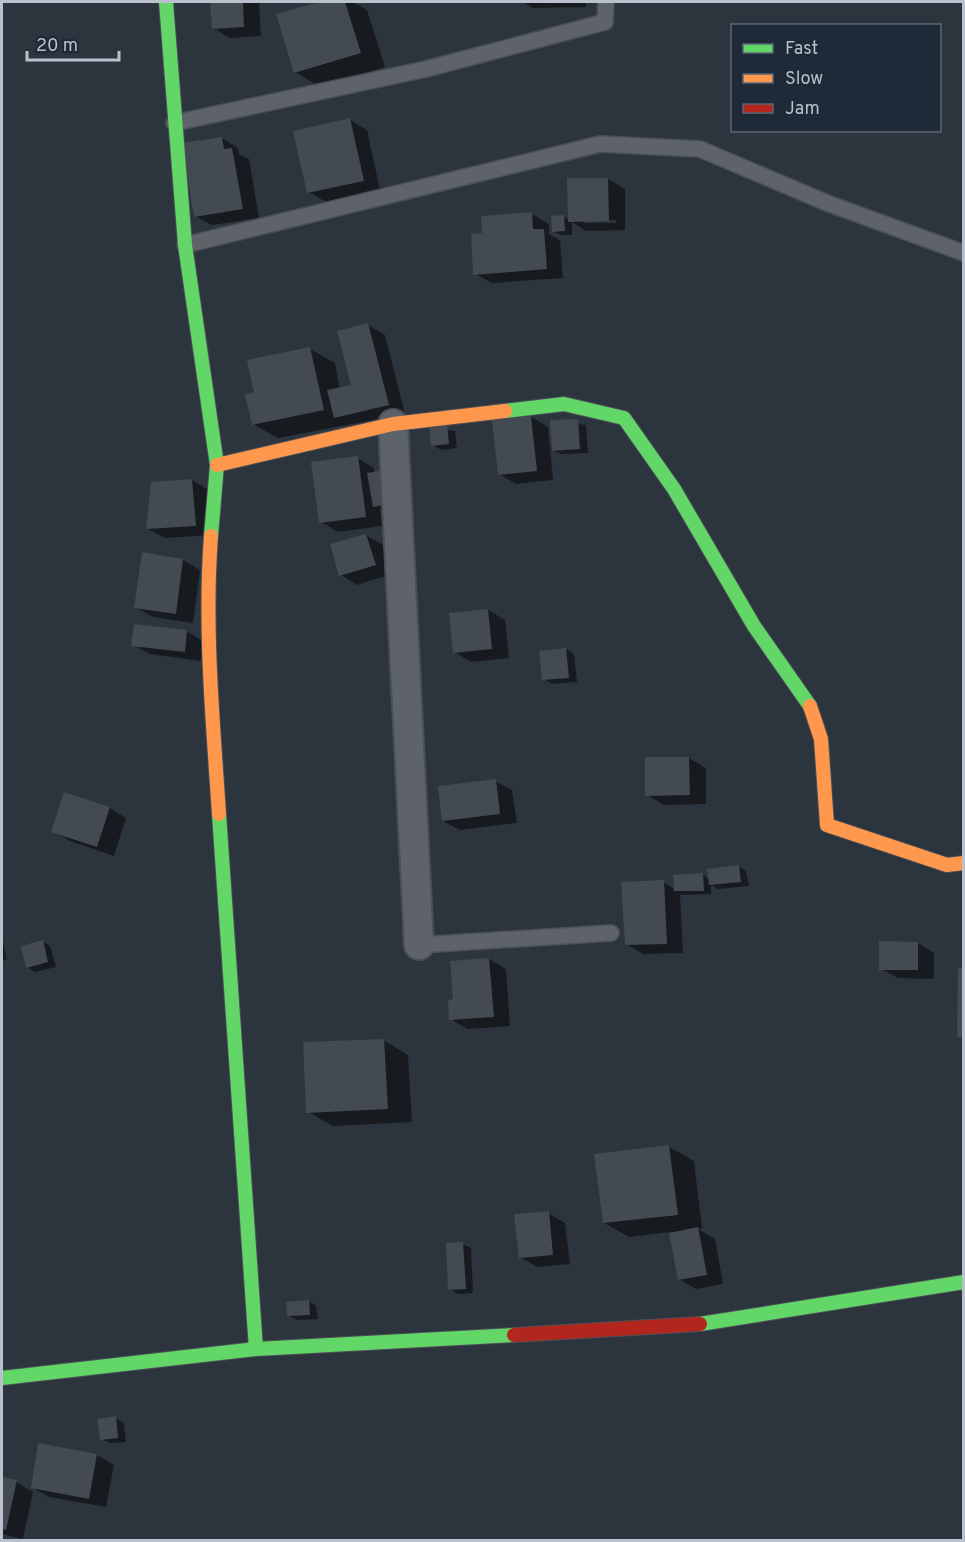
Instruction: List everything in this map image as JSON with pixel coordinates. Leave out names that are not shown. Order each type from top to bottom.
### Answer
[{"type":"street","points":[[166,2],[184,245],[217,465],[209,563],[210,685],[256,1349]]},
{"type":"street","points":[[217,465],[393,424],[564,404],[624,418],[674,489],[754,626],[808,701],[820,739],[827,825],[947,865],[963,863]]},
{"type":"street","points":[[393,424],[419,945]]},
{"type":"street","points":[[2,1377],[256,1349],[696,1325],[963,1282]]},
{"type":"lane","points":[[174,123],[426,69],[605,22],[606,2]]},
{"type":"lane","points":[[184,245],[600,144],[700,149],[827,203],[963,253]]},
{"type":"lane","points":[[419,945],[611,933]]},
{"type":"building","points":[[210,2],[243,2],[244,27],[212,29]]},
{"type":"building","points":[[319,2],[345,2],[361,53],[294,73],[276,14]]},
{"type":"building","points":[[350,118],[364,181],[307,193],[293,131]]},
{"type":"building","points":[[222,137],[224,149],[232,148],[243,209],[194,217],[182,143]]},
{"type":"building","points":[[567,178],[608,178],[609,221],[568,222]]},
{"type":"building","points":[[532,212],[533,229],[544,229],[547,269],[473,275],[471,234],[482,233],[481,216]]},
{"type":"building","points":[[564,215],[565,231],[552,232],[551,216]]},
{"type":"building","points":[[368,323],[389,405],[334,418],[327,390],[351,385],[337,331]]},
{"type":"building","points":[[310,347],[324,410],[252,425],[245,394],[254,393],[247,360]]},
{"type":"building","points":[[531,416],[537,471],[498,475],[492,420]]},
{"type":"building","points":[[578,419],[580,449],[552,451],[550,420]]},
{"type":"building","points":[[447,425],[449,444],[431,446],[429,427]]},
{"type":"building","points":[[358,456],[366,517],[319,523],[311,462]]},
{"type":"building","points":[[384,470],[391,504],[373,507],[367,473]]},
{"type":"building","points":[[192,479],[196,526],[146,529],[151,482]]},
{"type":"building","points":[[366,534],[376,565],[339,576],[330,544]]},
{"type":"building","points":[[142,552],[183,559],[176,614],[134,608]]},
{"type":"building","points":[[488,609],[492,649],[453,653],[449,613]]},
{"type":"building","points":[[134,624],[187,630],[185,652],[131,646]]},
{"type":"building","points":[[566,648],[569,678],[542,680],[539,651]]},
{"type":"building","points":[[645,757],[689,757],[690,795],[645,796]]},
{"type":"building","points":[[496,779],[500,814],[442,821],[438,786]]},
{"type":"building","points":[[64,792],[110,807],[97,847],[51,832]]},
{"type":"building","points":[[739,865],[741,882],[709,885],[707,869]]},
{"type":"building","points":[[703,873],[704,891],[674,891],[673,875]]},
{"type":"building","points":[[664,880],[667,944],[625,945],[621,882]]},
{"type":"building","points":[[43,940],[48,962],[26,968],[21,946]]},
{"type":"building","points":[[879,941],[918,942],[918,970],[879,970]]},
{"type":"building","points":[[489,958],[494,1017],[449,1020],[448,1000],[453,999],[450,961]]},
{"type":"building","points":[[958,968],[964,968],[964,1037],[957,1037]]},
{"type":"building","points":[[384,1039],[388,1109],[306,1113],[303,1042]]},
{"type":"building","points":[[669,1145],[678,1215],[603,1223],[594,1154]]},
{"type":"building","points":[[549,1211],[553,1255],[519,1258],[514,1214]]},
{"type":"building","points":[[698,1227],[707,1275],[678,1280],[669,1233]]},
{"type":"building","points":[[463,1242],[466,1289],[448,1290],[446,1243]]},
{"type":"building","points":[[309,1300],[310,1315],[287,1316],[286,1302]]},
{"type":"building","points":[[116,1416],[118,1438],[100,1440],[97,1419]]},
{"type":"building","points":[[38,1443],[97,1454],[89,1499],[31,1488]]},
{"type":"building","points":[[2,1477],[17,1480],[6,1530],[2,1529]]},
{"type":"traffic: fast","points":[[166,2],[185,245],[217,465],[211,536]]},
{"type":"traffic: fast","points":[[505,411],[564,404],[624,418],[674,489],[754,626],[810,706]]},
{"type":"traffic: fast","points":[[219,814],[256,1349]]},
{"type":"traffic: fast","points":[[700,1324],[964,1282]]},
{"type":"traffic: fast","points":[[2,1378],[256,1349],[514,1335]]},
{"type":"traffic: slow","points":[[217,465],[393,424],[505,411]]},
{"type":"traffic: slow","points":[[211,536],[209,640],[219,814]]},
{"type":"traffic: slow","points":[[810,706],[821,739],[827,825],[947,865],[964,863]]},
{"type":"traffic: jam","points":[[514,1335],[700,1324]]}]
